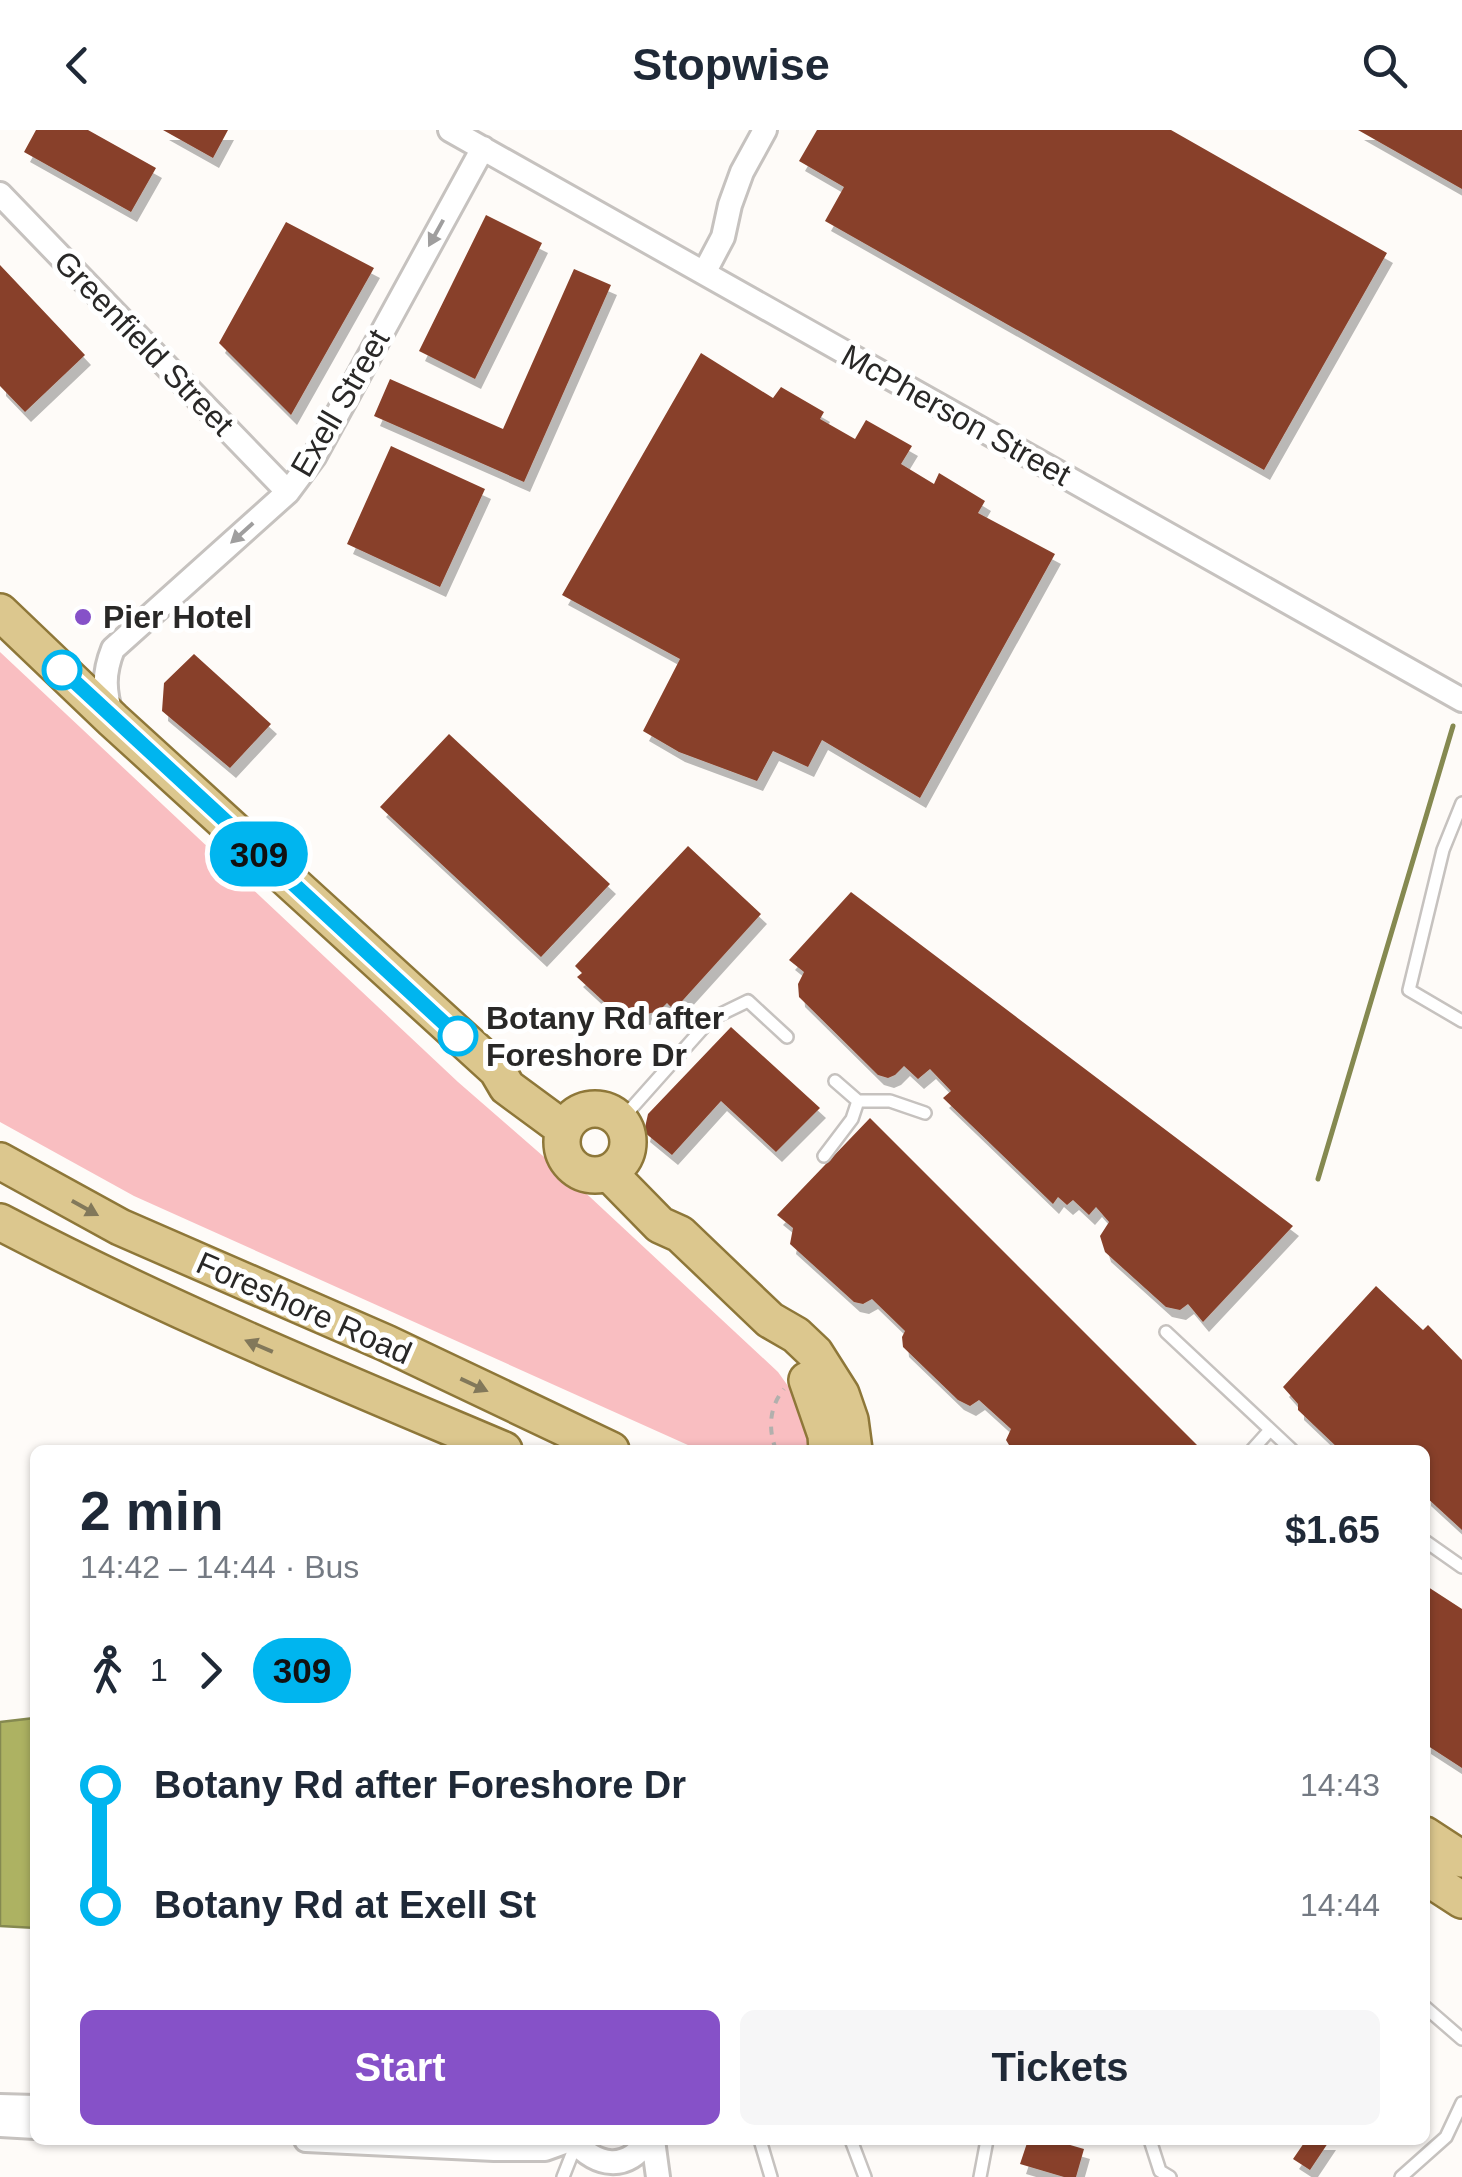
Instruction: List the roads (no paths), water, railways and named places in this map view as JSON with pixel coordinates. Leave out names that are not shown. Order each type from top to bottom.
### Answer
[{"type":"main road","points":[[0,612],[113,720],[498,1070],[507,1087],[572,1121]]},
{"type":"main road","points":[[616,1166],[628,1139],[621,1120],[601,1109],[572,1121],[562,1140],[568,1162],[587,1174],[616,1166],[638,1180],[671,1213],[680,1234],[770,1320],[796,1335],[815,1353],[841,1394],[851,1442]]},
{"type":"main road","name":"Foreshore Road","points":[[0,1161],[120,1227],[386,1343],[600,1445]]},
{"type":"main road","name":"Foreshore Road","points":[[0,1222],[105,1278],[492,1445]]},
{"type":"main road","points":[[770,1320],[784,1351],[851,1442]]},
{"type":"main road","points":[[805,1378],[827,1445]]},
{"type":"main road","points":[[1430,1838],[1462,1858]]},
{"type":"main road","points":[[1430,1879],[1462,1900]]},
{"type":"street","name":"McPherson Street","points":[[450,130],[1462,700]]},
{"type":"street","points":[[704,272],[723,237],[742,172],[765,130]]},
{"type":"street","name":"Exell Street","points":[[113,720],[105,694],[104,670],[113,649],[288,492],[314,456],[483,148]]},
{"type":"street","name":"Greenfield Street","points":[[0,194],[288,492]]},
{"type":"street","points":[[0,2106],[30,2107]]},
{"type":"street","points":[[0,2126],[30,2127]]},
{"type":"street","points":[[410,2145],[494,2149],[557,2145]]},
{"type":"street","points":[[577,2145],[590,2157],[620,2169],[646,2145]]},
{"type":"street","points":[[652,2145],[658,2177]]},
{"type":"lane","points":[[1462,803],[1443,850],[1409,990],[1462,1020]]},
{"type":"lane","points":[[621,1120],[711,1018],[748,1002],[787,1037]]},
{"type":"lane","points":[[835,1081],[858,1102],[890,1101],[925,1112]]},
{"type":"lane","points":[[824,1156],[852,1119],[858,1102]]},
{"type":"lane","points":[[1166,1332],[1286,1445]]},
{"type":"lane","points":[[1256,1445],[1270,1430]]},
{"type":"lane","points":[[1430,1545],[1462,1567]]},
{"type":"lane","points":[[1430,2011],[1462,2039]]},
{"type":"lane","points":[[1402,2177],[1446,2137],[1462,2103]]},
{"type":"lane","points":[[563,2177],[572,2145]]},
{"type":"lane","points":[[761,2145],[771,2177]]},
{"type":"lane","points":[[853,2145],[865,2177]]},
{"type":"lane","points":[[980,2177],[986,2145]]},
{"type":"lane","points":[[1152,2145],[1160,2171],[1170,2177]]},
{"type":"waterway","points":[[1318,1179],[1453,726]]},
{"type":"place","name":"Pier Hotel","points":[[83,617]]},
{"type":"place","name":"Botany Rd after Foreshore Dr","points":[[458,1036]]}]
